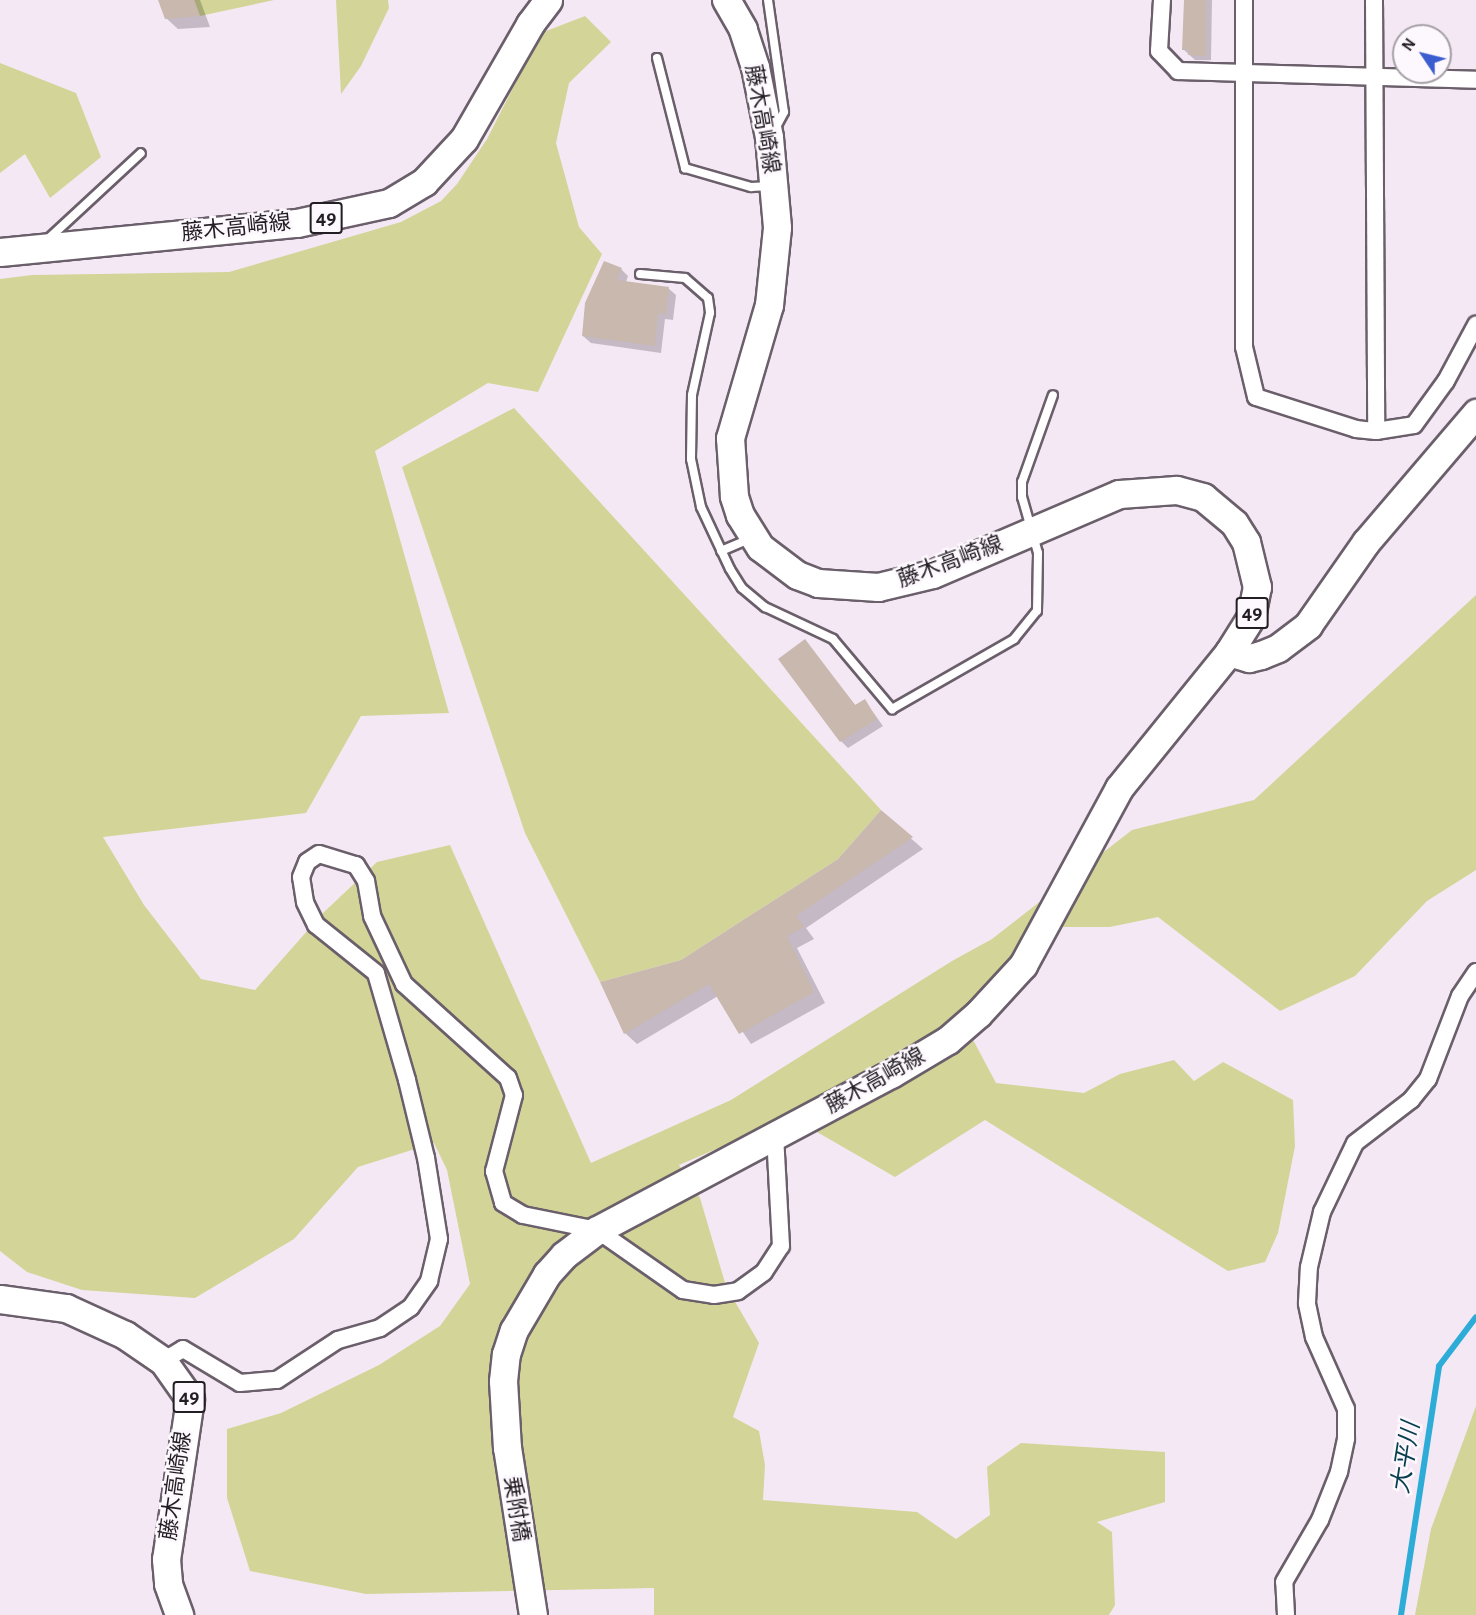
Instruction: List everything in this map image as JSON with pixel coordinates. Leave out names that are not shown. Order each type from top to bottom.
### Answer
[{"type":"main road","name":"藤木高崎線","points":[[0,252],[297,223],[389,203],[424,182],[464,139],[530,24],[548,0]]},
{"type":"main road","name":"藤木高崎線","points":[[507,1448],[503,1381],[506,1354],[514,1330],[547,1274],[564,1255],[597,1230],[948,1040],[1001,991],[1023,965],[1119,788],[1229,652],[1251,617],[1257,587],[1253,564],[1234,523],[1203,497],[1160,489],[1119,494],[932,574],[878,587],[852,588],[818,583],[797,575],[753,538],[734,496],[730,438],[773,284],[777,235],[769,137],[755,67],[743,29],[726,0]]},
{"type":"main road","name":"49","points":[[1229,652],[1249,658],[1261,655],[1278,648],[1308,625],[1366,542],[1476,413]]},
{"type":"main road","name":"藤木高崎線","points":[[0,1299],[66,1308],[125,1335],[163,1361],[190,1399],[166,1559],[168,1584],[179,1615]]},
{"type":"main road","name":"乗附橋","points":[[507,1448],[533,1615]]},
{"type":"street","points":[[1162,0],[1159,51],[1178,71],[1476,80]]},
{"type":"street","points":[[1244,0],[1244,347],[1256,397],[1285,410],[1376,431],[1414,425],[1446,381],[1476,325]]},
{"type":"street","points":[[1374,0],[1376,431]]},
{"type":"street","points":[[163,1361],[183,1349],[240,1383],[278,1380],[338,1340],[380,1328],[411,1306],[429,1281],[439,1239],[426,1158],[407,1080],[376,973],[316,925],[305,902],[301,878],[307,862],[320,854],[356,865],[366,881],[372,916],[404,984],[508,1078],[514,1095],[494,1171],[503,1203],[523,1215],[597,1230],[683,1290],[714,1295],[738,1291],[764,1272],[781,1246],[775,1135]]},
{"type":"street","points":[[1286,1615],[1284,1582],[1320,1520],[1339,1472],[1346,1438],[1346,1409],[1314,1337],[1307,1303],[1310,1268],[1322,1212],[1355,1143],[1411,1100],[1428,1079],[1460,996],[1476,972]]},
{"type":"lane","points":[[768,0],[784,112],[780,126],[769,137]]},
{"type":"lane","points":[[657,58],[685,168],[751,187],[773,186]]},
{"type":"lane","points":[[45,247],[47,237],[141,153]]},
{"type":"lane","points":[[640,274],[685,278],[708,298],[710,313],[692,395],[691,459],[701,507],[742,588],[765,607],[833,639],[892,709],[1020,633],[1037,611],[1038,554],[1031,531],[1022,482],[1053,394]]},
{"type":"lane","points":[[722,551],[753,538]]},
{"type":"green space","points":[[194,0],[274,0],[200,16]]},
{"type":"green space","points":[[336,0],[388,0],[389,8],[361,66],[341,94]]},
{"type":"green space","points":[[585,16],[611,42],[569,83],[556,143],[579,227],[602,254],[538,392],[488,383],[375,451],[449,713],[361,716],[306,813],[103,837],[144,905],[201,979],[255,990],[323,913],[377,862],[450,845],[591,1163],[731,1100],[952,961],[992,939],[1132,830],[1254,800],[1476,595],[1476,870],[1427,901],[1355,976],[1280,1011],[1158,917],[1110,927],[1036,927],[1010,965],[962,1019],[996,1083],[1084,1093],[1120,1074],[1174,1060],[1194,1081],[1223,1062],[1293,1100],[1295,1146],[1278,1233],[1265,1262],[1228,1271],[985,1120],[895,1177],[791,1117],[679,1165],[700,1198],[726,1286],[759,1343],[733,1417],[759,1431],[765,1465],[763,1500],[917,1512],[956,1539],[990,1515],[987,1467],[1021,1443],[1165,1452],[1165,1502],[1097,1522],[1112,1532],[1115,1605],[1109,1615],[654,1615],[654,1588],[366,1594],[250,1571],[227,1498],[227,1429],[281,1413],[379,1365],[440,1326],[470,1284],[447,1170],[434,1143],[358,1167],[294,1239],[195,1298],[82,1290],[27,1272],[0,1251],[0,279],[32,275],[229,272],[401,222],[441,201],[457,184],[487,139],[541,33]]},
{"type":"green space","points":[[0,63],[76,93],[101,157],[50,198],[25,154],[0,173]]},
{"type":"green space","points":[[514,408],[881,810],[838,859],[681,960],[600,982],[525,833],[402,467]]},
{"type":"green space","points":[[1476,1406],[1476,1615],[1415,1615],[1431,1529]]},
{"type":"building","points":[[158,0],[194,0],[200,16],[165,19]]},
{"type":"building","points":[[1184,0],[1206,0],[1206,56],[1188,55],[1189,50],[1182,50]]},
{"type":"building","points":[[604,261],[622,268],[617,280],[669,287],[666,314],[658,313],[655,346],[582,336],[585,303]]},
{"type":"building","points":[[805,639],[855,705],[865,699],[877,719],[840,742],[778,659]]},
{"type":"building","points":[[881,810],[913,837],[796,916],[804,927],[787,936],[814,992],[739,1034],[709,984],[624,1034],[600,982],[681,960],[838,859]]},
{"type":"waterway","name":"大平川","points":[[1401,1615],[1439,1366],[1476,1317]]}]
